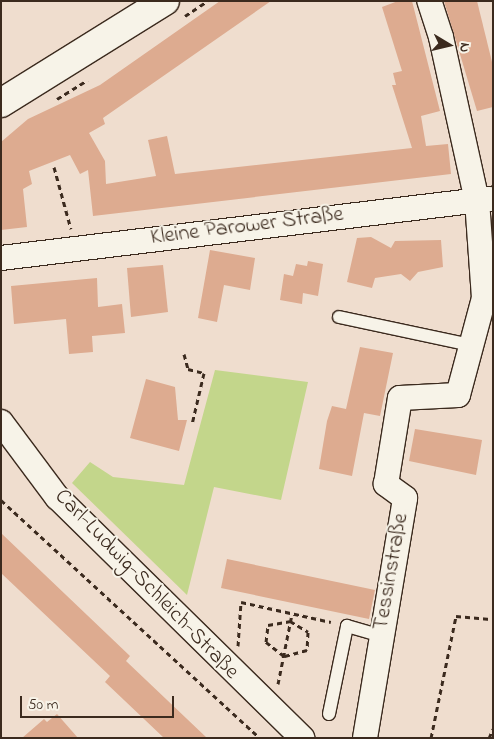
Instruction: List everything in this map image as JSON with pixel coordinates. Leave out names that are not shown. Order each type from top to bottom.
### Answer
[{"type":"main road","points":[[1,103],[165,1]]},
{"type":"street","name":"Tessinstraße","points":[[364,738],[405,498],[386,484],[400,398],[458,395],[484,298],[485,200],[441,37],[429,1]]},
{"type":"street","name":"Kleine Parower Straße","points":[[1,258],[75,247],[485,200]]},
{"type":"street","name":"Carl-Ludwig-Schleich-Straße","points":[[1,422],[57,497],[236,678],[273,714],[302,738]]},
{"type":"lane","points":[[339,318],[472,345]]},
{"type":"lane","points":[[329,714],[347,626],[382,636]]},
{"type":"path","points":[[54,167],[75,247]]},
{"type":"path","points":[[184,354],[188,369],[204,373],[192,424]]},
{"type":"path","points":[[1,500],[260,738]]},
{"type":"path","points":[[236,678],[241,602],[347,626]]},
{"type":"path","points":[[273,714],[292,614]]},
{"type":"path","points":[[431,738],[456,616],[493,619]]},
{"type":"path","points":[[290,621],[308,632],[307,650],[284,656],[266,642],[268,625],[290,621]]},
{"type":"path","points":[[489,738],[493,729]]},
{"type":"green space","points":[[215,370],[308,382],[281,500],[214,487],[187,595],[72,483],[90,462],[113,477],[184,485]]},
{"type":"building","points":[[220,1],[271,1],[103,118],[105,124],[89,133],[105,161],[106,184],[156,176],[148,140],[167,136],[175,174],[412,148],[392,85],[396,85],[393,73],[402,71],[382,7],[398,1],[412,1],[440,111],[421,116],[426,146],[448,144],[451,174],[93,216],[88,170],[80,174],[70,155],[29,171],[32,184],[23,189],[27,227],[1,230],[1,142],[28,119],[100,85]]},
{"type":"building","points":[[444,1],[477,1],[493,66],[493,107],[477,111]]},
{"type":"building","points":[[371,237],[391,248],[395,241],[441,240],[443,267],[418,272],[410,281],[401,274],[375,278],[372,288],[347,282],[357,238]]},
{"type":"building","points":[[210,250],[255,258],[250,290],[224,285],[217,322],[198,318]]},
{"type":"building","points":[[308,261],[323,264],[318,296],[303,293],[302,304],[280,300],[284,274],[293,276],[296,264],[307,266]]},
{"type":"building","points":[[163,265],[168,312],[131,317],[127,268]]},
{"type":"building","points":[[97,278],[98,307],[122,304],[125,333],[92,336],[93,352],[69,354],[66,319],[14,324],[11,286]]},
{"type":"building","points":[[360,347],[393,353],[380,416],[364,413],[352,476],[319,469],[327,421],[332,406],[346,409]]},
{"type":"building","points":[[146,379],[175,387],[178,420],[187,420],[179,451],[130,438]]},
{"type":"building","points":[[415,429],[482,440],[476,475],[409,461]]},
{"type":"building","points":[[1,533],[130,656],[126,661],[207,738],[164,738],[105,682],[110,676],[1,573]]},
{"type":"building","points":[[227,559],[375,590],[369,619],[221,588]]},
{"type":"building","points":[[57,714],[78,738],[22,738],[44,719],[47,722]]}]
